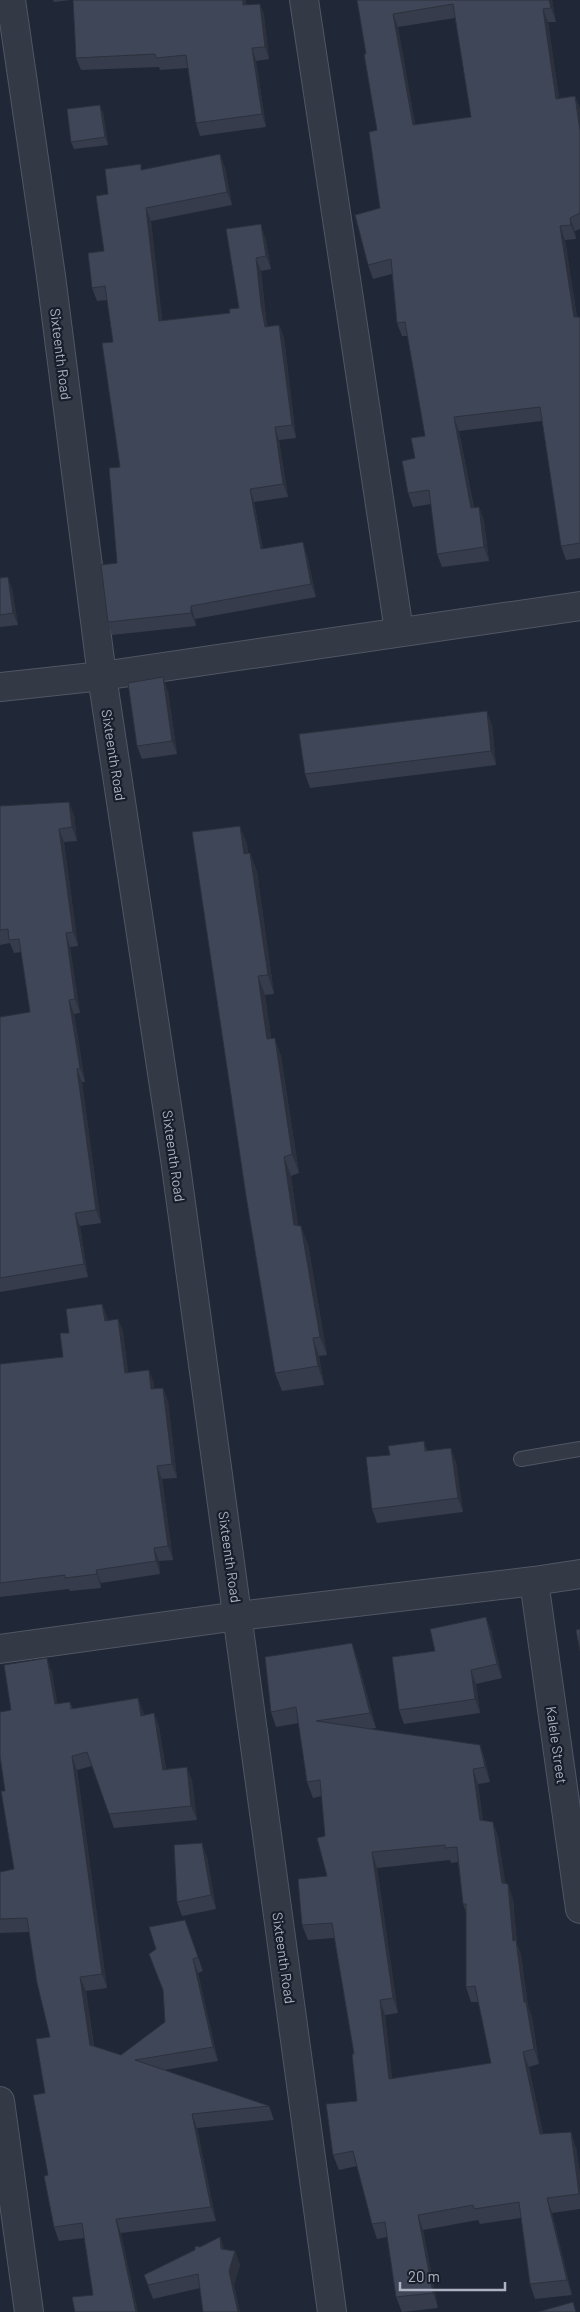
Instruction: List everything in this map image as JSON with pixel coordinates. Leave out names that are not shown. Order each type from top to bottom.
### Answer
[{"type":"street","name":"Sixteenth Road","points":[[10,0],[51,276],[102,676],[175,1159],[332,2312]]},
{"type":"street","points":[[304,0],[399,631]]},
{"type":"street","points":[[0,687],[102,676],[580,606]]},
{"type":"street","points":[[0,1650],[238,1616],[580,1574]]},
{"type":"street","name":"Kalele Street","points":[[534,1581],[580,1909]]},
{"type":"street","points":[[0,2101],[29,2312]]},
{"type":"lane","points":[[521,1459],[580,1449]]},
{"type":"building","points":[[73,0],[243,0],[243,5],[260,4],[265,47],[252,48],[262,114],[196,123],[186,55],[156,58],[155,54],[76,58]]},
{"type":"building","points":[[357,0],[549,0],[551,8],[543,9],[556,99],[575,96],[580,131],[580,213],[570,218],[571,225],[560,226],[574,317],[580,317],[580,543],[561,546],[540,407],[454,417],[471,508],[479,507],[484,547],[437,554],[429,490],[408,493],[402,461],[415,458],[411,438],[425,436],[405,322],[397,323],[391,259],[368,265],[355,215],[380,208],[369,132],[377,130],[364,54],[366,54]],"holes":[[[453,4],[471,117],[413,125],[393,14]]]},
{"type":"building","points":[[100,105],[105,137],[71,142],[67,109]]},
{"type":"building","points":[[220,154],[227,192],[146,208],[159,321],[230,313],[229,309],[239,308],[226,229],[261,224],[266,256],[256,258],[261,305],[265,327],[279,325],[292,425],[275,427],[283,484],[250,489],[261,549],[303,542],[311,584],[191,606],[191,613],[108,622],[101,565],[117,563],[109,468],[120,467],[102,343],[113,342],[105,286],[92,288],[88,253],[104,251],[96,196],[108,194],[105,169],[141,164],[141,170]]},
{"type":"building","points":[[8,577],[13,613],[0,615],[0,578]]},
{"type":"building","points":[[163,677],[172,741],[137,746],[128,683]]},
{"type":"building","points":[[487,711],[491,751],[305,774],[299,734]]},
{"type":"building","points":[[69,802],[72,827],[59,829],[73,932],[66,933],[75,999],[69,1000],[80,1068],[77,1069],[96,1210],[75,1213],[84,1264],[0,1278],[0,1017],[30,1012],[19,939],[9,940],[8,929],[0,930],[0,806]]},
{"type":"building","points":[[240,826],[244,854],[250,853],[268,975],[258,976],[267,1039],[275,1038],[292,1154],[284,1157],[294,1225],[301,1226],[320,1337],[313,1338],[318,1366],[275,1373],[246,1196],[192,832]]},
{"type":"building","points":[[102,1304],[105,1321],[118,1319],[125,1373],[149,1370],[151,1389],[163,1388],[172,1464],[157,1466],[168,1546],[154,1548],[156,1561],[96,1570],[97,1574],[65,1578],[65,1575],[0,1583],[0,1364],[63,1357],[60,1333],[69,1333],[66,1309]]},
{"type":"building","points":[[424,1441],[425,1451],[451,1448],[458,1498],[372,1509],[366,1457],[390,1455],[388,1446]]},
{"type":"building","points":[[486,1617],[497,1664],[471,1670],[475,1699],[399,1710],[392,1657],[435,1651],[430,1629]]},
{"type":"building","points":[[580,1629],[580,1651],[576,1630]]},
{"type":"building","points":[[352,1643],[370,1713],[316,1721],[480,1745],[485,1767],[473,1769],[480,1820],[493,1822],[502,1883],[508,1884],[513,1941],[516,1940],[524,2002],[526,2002],[534,2049],[523,2052],[540,2134],[571,2132],[579,2194],[547,2198],[567,2280],[530,2284],[519,2202],[474,2209],[473,2205],[418,2215],[433,2293],[396,2297],[385,2222],[372,2224],[353,2151],[333,2155],[326,2104],[357,2101],[352,2054],[354,2054],[332,1923],[302,1925],[298,1879],[327,1876],[317,1838],[325,1836],[320,1780],[307,1782],[296,1707],[271,1712],[265,1657]],"holes":[[[445,1845],[445,1848],[457,1847],[463,1904],[466,1904],[466,1987],[475,1986],[491,2063],[389,2079],[380,2000],[393,1998],[372,1852]]]},
{"type":"building","points":[[47,1658],[55,1704],[70,1702],[71,1709],[138,1698],[141,1716],[154,1713],[163,1770],[187,1767],[191,1806],[109,1814],[87,1752],[72,1756],[102,1974],[80,1977],[90,2045],[121,2055],[165,2022],[163,1990],[149,1954],[156,1949],[149,1927],[185,1920],[198,1957],[193,1959],[213,2047],[135,2060],[269,2106],[192,2114],[211,2207],[116,2219],[136,2312],[75,2312],[72,2297],[93,2295],[82,2223],[54,2227],[44,2176],[48,2175],[33,2095],[45,2093],[36,2039],[50,2037],[37,1983],[27,1918],[0,1919],[0,1872],[14,1869],[1,1791],[5,1791],[0,1756],[0,1712],[11,1710],[4,1665]]},
{"type":"building","points":[[202,1843],[211,1895],[177,1902],[174,1845]]},
{"type":"building","points":[[220,2237],[221,2249],[235,2251],[229,2271],[238,2312],[203,2312],[198,2274],[148,2285],[144,2275],[195,2250],[195,2246],[200,2247]]},
{"type":"building","points":[[573,2302],[576,2312],[538,2312]]}]
